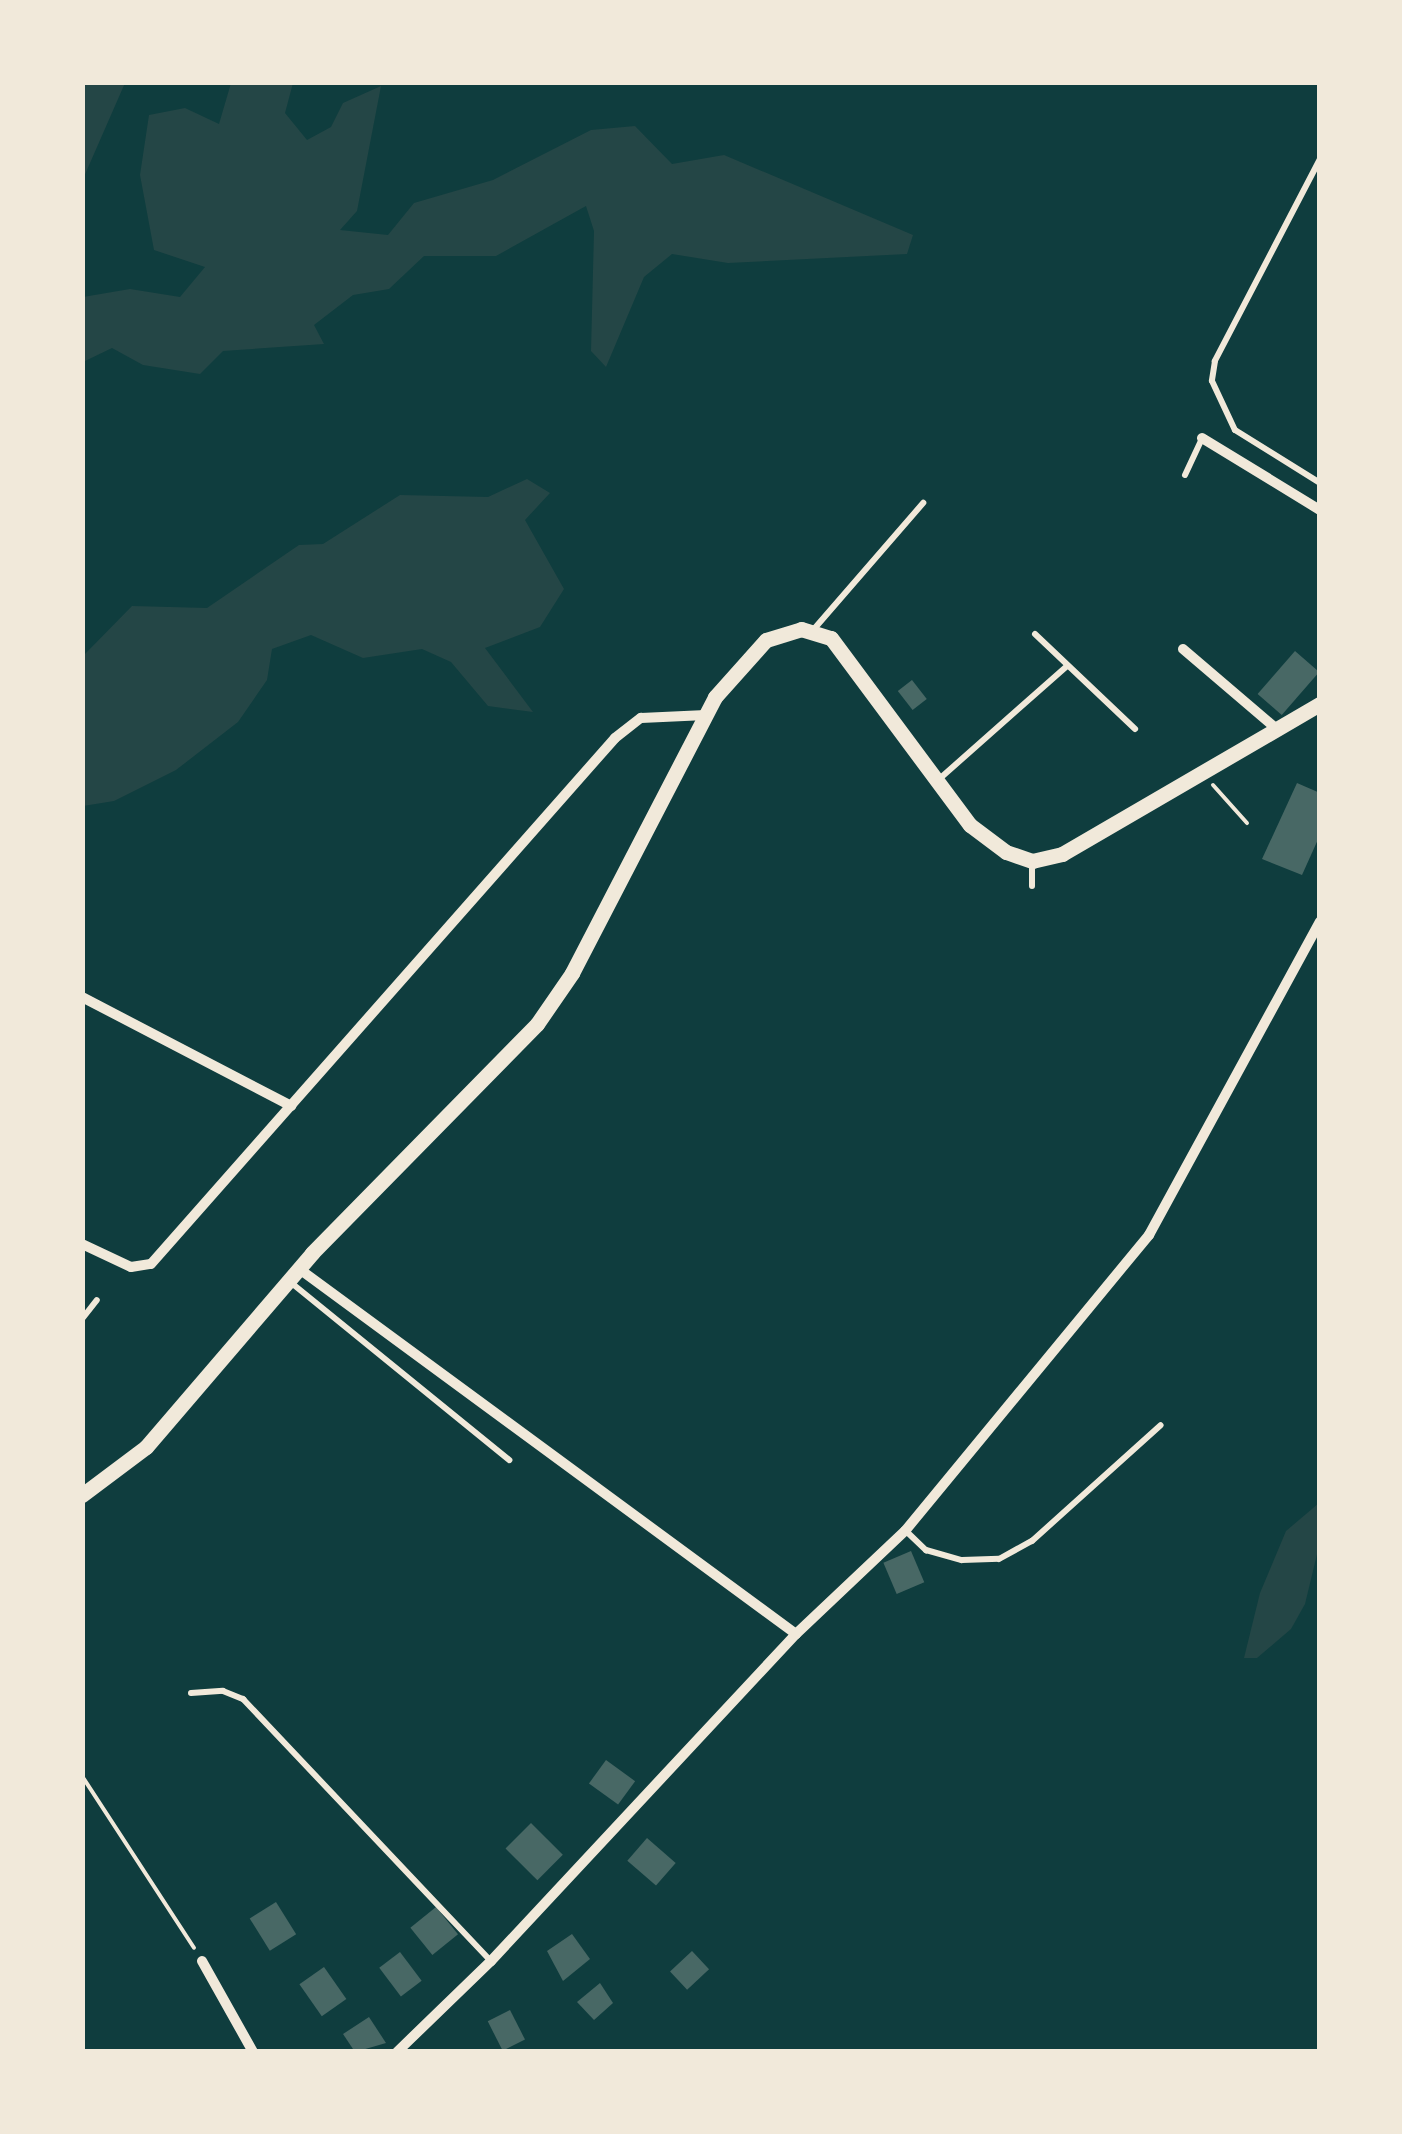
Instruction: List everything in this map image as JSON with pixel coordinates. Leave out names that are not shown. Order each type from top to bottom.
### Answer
[{"type":"street","points":[[1202,438],[1320,510]]},
{"type":"street","points":[[82,1495],[146,1447],[293,1274],[555,1000],[706,714],[727,679],[766,640],[813,630],[838,645],[936,782],[988,840],[1032,861],[1062,854],[1318,709]]},
{"type":"street","points":[[1183,649],[1280,732]]},
{"type":"street","points":[[82,1244],[131,1267],[151,1264],[615,738],[641,718],[706,714]]},
{"type":"street","points":[[396,2052],[491,1960],[796,1634],[904,1530],[1166,1212],[1320,922]]},
{"type":"street","points":[[82,997],[291,1106]]},
{"type":"street","points":[[293,1274],[796,1634]]},
{"type":"street","points":[[202,1962],[254,2052]]},
{"type":"lane","points":[[1320,159],[1215,361],[1212,381],[1235,430],[1320,483]]},
{"type":"lane","points":[[1185,475],[1202,438]]},
{"type":"lane","points":[[813,630],[922,504]]},
{"type":"lane","points":[[1035,634],[1135,730]]},
{"type":"lane","points":[[936,782],[1067,666]]},
{"type":"lane","points":[[1032,861],[1032,886]]},
{"type":"lane","points":[[293,1274],[509,1460]]},
{"type":"lane","points":[[82,1320],[97,1300]]},
{"type":"lane","points":[[904,1530],[926,1550],[962,1560],[1000,1559],[1032,1541],[1161,1426]]},
{"type":"lane","points":[[192,1694],[223,1690],[243,1699],[491,1960]]},
{"type":"path","points":[[1215,789],[1247,822]]},
{"type":"path","points":[[82,1776],[202,1962]]},
{"type":"shaded area","points":[[82,83],[125,83],[83,179]]},
{"type":"shaded area","points":[[231,83],[293,83],[285,113],[307,140],[331,127],[343,103],[381,86],[357,211],[340,230],[388,235],[414,203],[493,180],[591,130],[635,126],[672,164],[724,155],[913,235],[907,254],[728,263],[672,254],[644,277],[606,367],[591,351],[594,231],[586,206],[496,256],[424,256],[389,289],[353,295],[314,325],[324,344],[223,351],[200,374],[143,365],[112,348],[83,362],[83,297],[130,289],[180,297],[205,267],[154,250],[140,175],[149,115],[185,108],[219,124]]},
{"type":"shaded area","points":[[527,479],[550,493],[525,520],[564,589],[540,627],[485,648],[533,712],[488,706],[451,662],[422,649],[363,658],[311,635],[272,649],[267,680],[238,722],[176,770],[114,801],[83,806],[83,656],[132,606],[207,608],[299,545],[323,544],[400,495],[488,497]]},
{"type":"shaded area","points":[[1319,1503],[1319,1546],[1305,1604],[1291,1629],[1257,1658],[1244,1658],[1260,1593],[1286,1531]]},
{"type":"building","points":[[1295,651],[1319,672],[1282,715],[1258,694]]},
{"type":"building","points":[[912,680],[927,699],[913,710],[898,691]]},
{"type":"building","points":[[1297,783],[1320,793],[1320,835],[1302,875],[1262,859]]},
{"type":"building","points":[[911,1551],[924,1582],[897,1594],[883,1563]]},
{"type":"building","points":[[606,1760],[635,1781],[618,1805],[589,1783]]},
{"type":"building","points":[[531,1823],[563,1855],[537,1880],[506,1848]]},
{"type":"building","points":[[647,1838],[676,1863],[656,1886],[627,1861]]},
{"type":"building","points":[[276,1902],[296,1934],[270,1951],[250,1918]]},
{"type":"building","points":[[436,1907],[458,1934],[432,1955],[410,1928]]},
{"type":"building","points":[[572,1934],[590,1959],[563,1981],[547,1951]]},
{"type":"building","points":[[692,1951],[709,1969],[687,1990],[670,1971]]},
{"type":"building","points":[[400,1952],[422,1981],[401,1996],[379,1968]]},
{"type":"building","points":[[324,1967],[346,1999],[322,2016],[299,1984]]},
{"type":"building","points":[[600,1983],[613,2003],[594,2020],[577,2002]]},
{"type":"building","points":[[510,2010],[525,2039],[503,2051],[488,2021]]},
{"type":"building","points":[[369,2017],[386,2043],[355,2052],[343,2034]]}]
